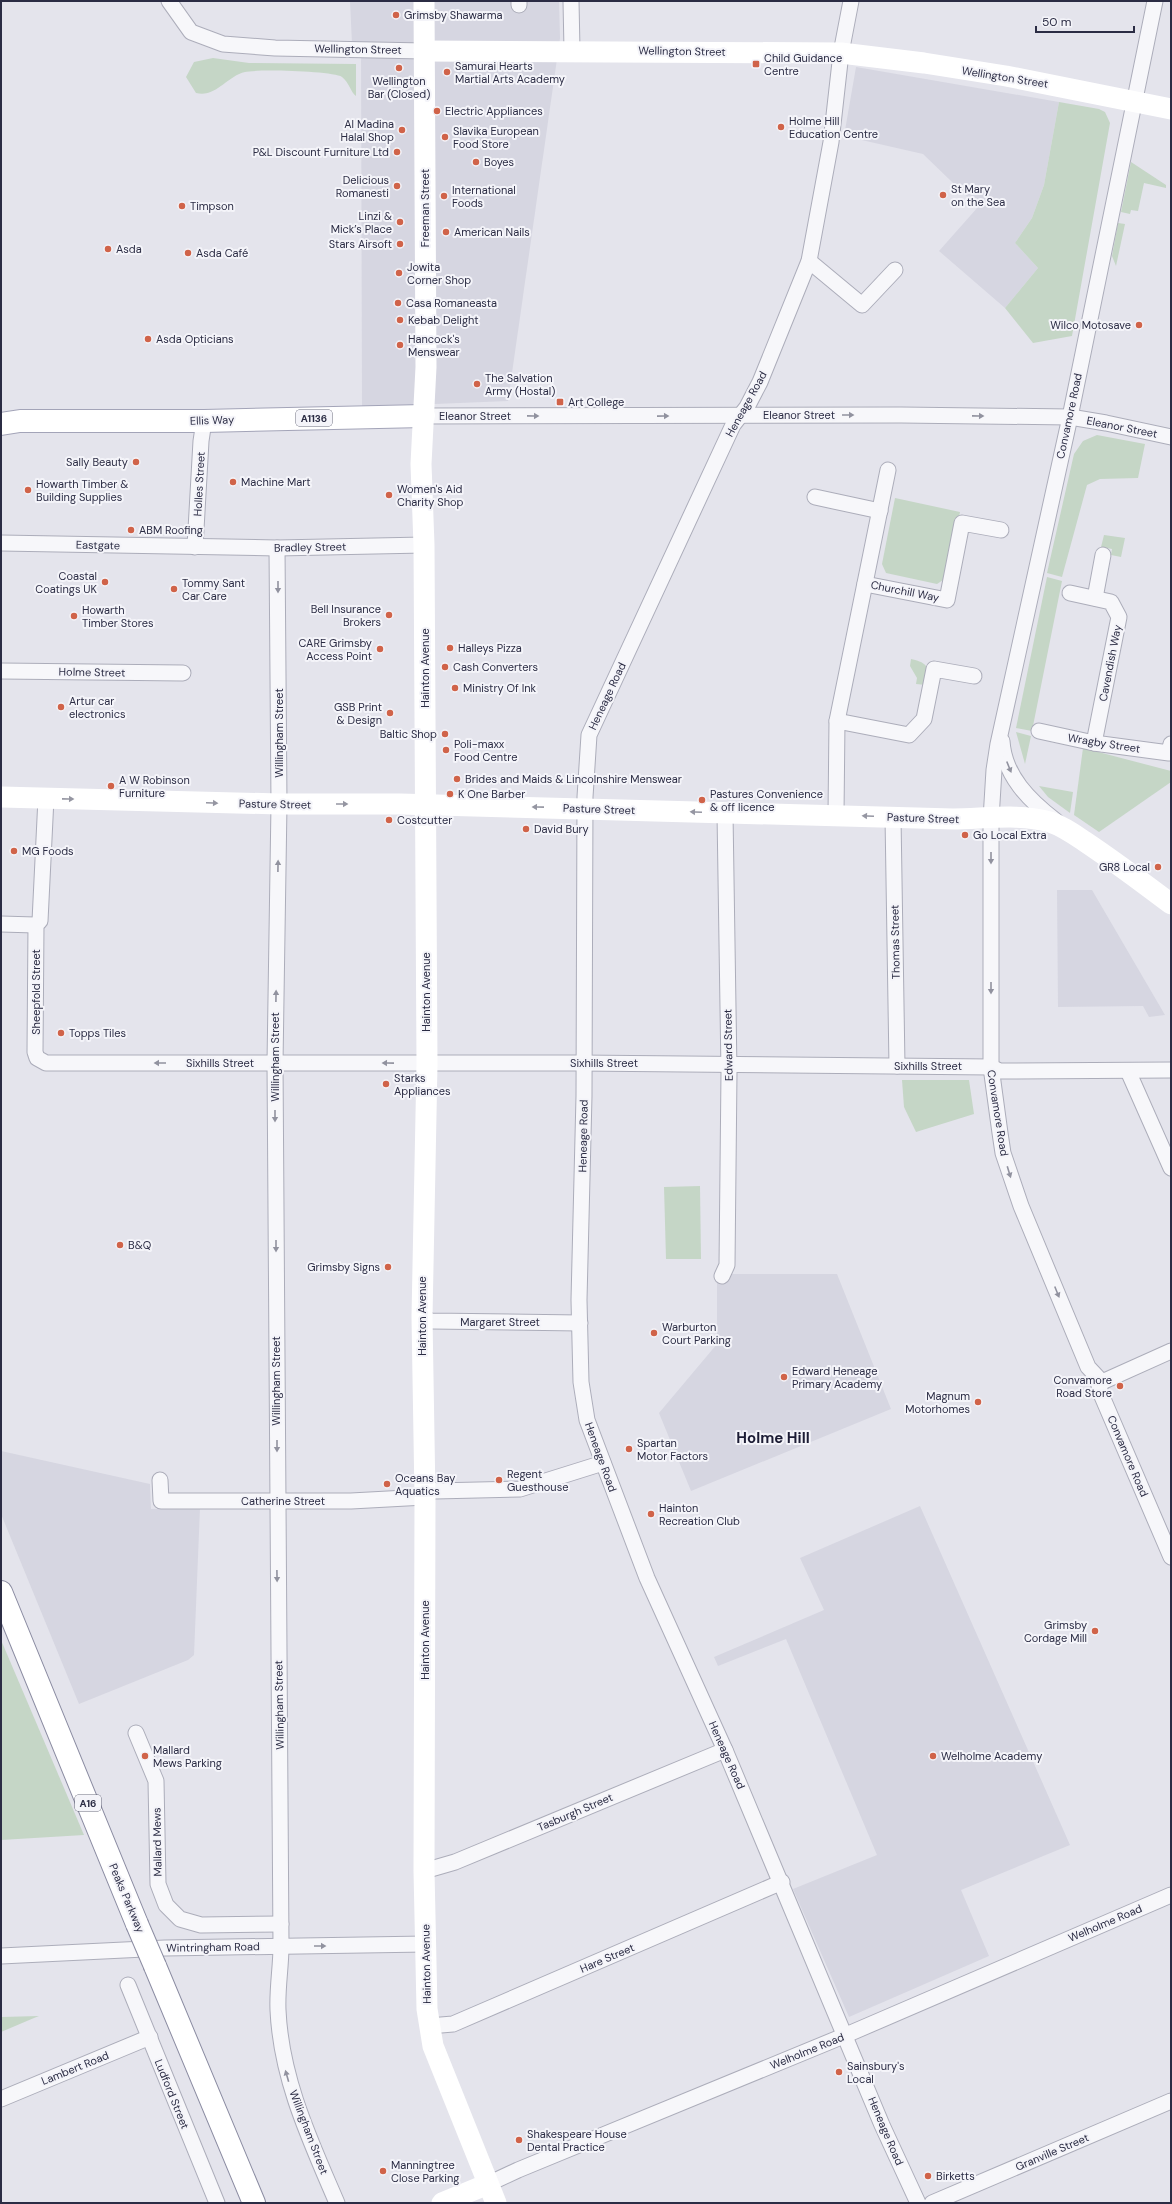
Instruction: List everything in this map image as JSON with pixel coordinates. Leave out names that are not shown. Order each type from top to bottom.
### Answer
[{"type":"main road","name":"Freeman Street","points":[[424,1],[426,367],[424,416]]},
{"type":"main road","name":"Wellington Street","points":[[424,51],[572,50],[841,53],[924,63],[1053,85],[1171,109]]},
{"type":"main road","name":"Ellis Way","points":[[1,424],[20,420],[204,421],[424,416]]},
{"type":"main road","name":"Hainton Avenue","points":[[424,416],[421,464],[424,545],[427,1064],[422,1317],[425,1491],[424,1871],[427,2009],[429,2026],[436,2053],[496,2203]]},
{"type":"main road","name":"Pasture Street","points":[[1,797],[279,804],[585,808],[725,813],[1038,820],[1050,822],[1066,829],[1103,853],[1171,904]]},
{"type":"main road","name":"Peaks Parkway","points":[[1,1592],[137,1924],[156,1966],[254,2203]]},
{"type":"main road","name":"Welholme Road","points":[[442,2203],[488,2184]]},
{"type":"street","name":"Wellington Street","points":[[169,1],[191,32],[222,44],[424,51]]},
{"type":"street","points":[[571,1],[572,50]]},
{"type":"street","name":"Heneage Road","points":[[852,1],[841,53],[831,142],[809,261],[760,382],[747,407],[739,416],[729,433],[589,735],[585,808],[580,1323],[581,1382],[586,1412],[602,1463],[647,1578],[725,1750],[782,1882],[882,2124],[918,2203]]},
{"type":"street","name":"Convamore Road","points":[[1155,1],[1070,417],[1043,531],[994,766],[991,818],[991,1067],[1003,1153],[1012,1182],[1088,1367],[1102,1382],[1099,1386],[1101,1394],[1171,1557]]},
{"type":"street","points":[[809,261],[862,305],[895,270]]},
{"type":"street","name":"Eleanor Street","points":[[424,416],[1070,417],[1171,437]]},
{"type":"street","name":"Holles Street","points":[[195,547],[201,441],[204,421]]},
{"type":"street","name":"Churchill Way","points":[[836,815],[837,721],[888,470]]},
{"type":"street","points":[[816,497],[880,511]]},
{"type":"street","name":"Churchill Way","points":[[865,584],[947,600],[962,523],[1001,530]]},
{"type":"street","name":"Eastgate","points":[[1,543],[195,547]]},
{"type":"street","name":"Bradley Street","points":[[195,547],[277,548],[424,545]]},
{"type":"street","name":"Willingham Street","points":[[277,548],[279,804],[275,1063],[281,1946],[278,2009],[286,2069],[302,2122],[337,2203]]},
{"type":"street","points":[[1095,598],[1102,555]]},
{"type":"street","name":"Cavendish Way","points":[[1070,593],[1111,602],[1119,617],[1094,743]]},
{"type":"street","points":[[837,721],[909,735],[924,719],[934,668],[974,676]]},
{"type":"street","name":"Holme Street","points":[[1,671],[183,673]]},
{"type":"street","name":"Convamore Road","points":[[1002,730],[1003,750],[1017,783],[1036,805],[1066,829]]},
{"type":"street","name":"Wragby Street","points":[[1039,731],[1094,743],[1170,748]]},
{"type":"street","name":"Sheepfold Street","points":[[37,1058],[37,924],[41,919],[46,798]]},
{"type":"street","name":"Edward Street","points":[[722,1276],[727,1265],[728,1064],[725,813]]},
{"type":"street","name":"Thomas Street","points":[[893,817],[897,1066]]},
{"type":"street","points":[[1,924],[37,924]]},
{"type":"street","name":"Sixhills Street","points":[[37,1058],[46,1063],[583,1063],[991,1067],[1000,1071],[1171,1070]]},
{"type":"street","points":[[1128,1071],[1171,1168]]},
{"type":"street","name":"Margaret Street","points":[[422,1317],[431,1322],[580,1323]]},
{"type":"street","points":[[1102,1382],[1171,1351]]},
{"type":"street","name":"Catherine Street","points":[[160,1480],[161,1501],[351,1502],[425,1491],[520,1489],[602,1463]]},
{"type":"street","name":"Mallard Mews","points":[[136,1733],[156,1781],[158,1884],[166,1906],[180,1919],[201,1925],[280,1924]]},
{"type":"street","name":"Tasburgh Street","points":[[424,1871],[456,1862],[725,1750]]},
{"type":"street","name":"Hare Street","points":[[429,2026],[453,2024],[782,1882]]},
{"type":"street","name":"Welholme Road","points":[[488,2184],[518,2170],[846,2035],[1171,1895]]},
{"type":"street","name":"Wintringham Road","points":[[1,1956],[281,1946],[426,1944]]},
{"type":"street","name":"Ludford Street","points":[[128,1985],[217,2203]]},
{"type":"street","name":"Lambert Road","points":[[1,2099],[150,2038]]},
{"type":"street","name":"Granville Street","points":[[932,2203],[1171,2101]]},
{"type":"shaded area","points":[[350,1],[559,1],[560,38],[508,401],[362,407],[361,44],[352,44]]},
{"type":"shaded area","points":[[856,67],[1059,102],[1044,185],[1032,218],[1015,243],[1038,268],[1005,308],[939,251],[978,207],[923,154],[844,136]]},
{"type":"shaded area","points":[[1057,890],[1092,890],[1165,1015],[1149,1017],[1143,1006],[1058,1007]]},
{"type":"shaded area","name":"Edward Heneage Primary Academy","points":[[717,1274],[837,1274],[891,1409],[691,1491],[659,1413],[717,1344]]},
{"type":"shaded area","points":[[1,1451],[150,1484],[151,1509],[200,1508],[194,1655],[188,1660],[79,1704],[1,1514]]},
{"type":"shaded area","name":"Welholme Academy","points":[[920,1506],[1070,1845],[961,1890],[989,1956],[849,2017],[793,1889],[877,1855],[786,1639],[718,1666],[714,1657],[824,1610],[800,1558]]},
{"type":"green space","points":[[213,58],[249,63],[356,64],[356,96],[344,79],[336,75],[311,72],[279,71],[245,72],[239,74],[216,90],[203,94],[196,93],[186,77],[194,62]]},
{"type":"green space","points":[[1059,102],[1099,109],[1105,112],[1110,123],[1072,336],[1033,343],[1005,308],[1038,268],[1015,243],[1032,218],[1044,185]]},
{"type":"green space","points":[[1131,162],[1166,185],[1166,188],[1144,183],[1138,211],[1131,210],[1130,214],[1121,212]]},
{"type":"green space","points":[[1118,223],[1125,224],[1116,266],[1112,256]]},
{"type":"green space","points":[[1097,435],[1145,444],[1138,478],[1100,479],[1087,485],[1062,577],[1047,573],[1074,454],[1083,441]]},
{"type":"green space","points":[[895,498],[960,512],[946,578],[937,584],[886,573],[882,564]]},
{"type":"green space","points":[[1104,535],[1125,538],[1121,557],[1111,555],[1112,549],[1101,547]]},
{"type":"green space","points":[[1047,577],[1062,581],[1032,731],[1016,728]]},
{"type":"green space","points":[[911,659],[922,662],[927,667],[928,674],[926,685],[916,684],[917,678],[910,666]]},
{"type":"green space","points":[[1016,732],[1031,736],[1025,764]]},
{"type":"green space","points":[[1083,748],[1171,771],[1171,782],[1099,832],[1074,815]]},
{"type":"green space","points":[[1039,786],[1073,792],[1070,813],[1048,797]]},
{"type":"green space","points":[[902,1080],[969,1080],[974,1114],[916,1132],[904,1107]]},
{"type":"green space","points":[[700,1186],[701,1259],[666,1259],[664,1187]]},
{"type":"green space","points":[[1,1640],[84,1835],[1,1840]]},
{"type":"green space","points":[[39,2016],[34,2018],[1,2032],[1,2017]]},
{"type":"place","name":"Grimsby Shawarma","points":[[396,15]]},
{"type":"place","name":"Child Guidance Centre","points":[[756,64]]},
{"type":"place","name":"Wellington Bar (Closed)","points":[[399,68]]},
{"type":"place","name":"Samurai Hearts Martial Arts Academy","points":[[447,72]]},
{"type":"place","name":"Electric Appliances","points":[[437,111]]},
{"type":"place","name":"Holme Hill Education Centre","points":[[781,127]]},
{"type":"place","name":"Al Madina Halal Shop","points":[[402,130]]},
{"type":"place","name":"Slavika European Food Store","points":[[445,137]]},
{"type":"place","name":"P&L Discount Furniture Ltd","points":[[397,152]]},
{"type":"place","name":"Boyes","points":[[476,162]]},
{"type":"place","name":"Delicious Romanesti","points":[[397,186]]},
{"type":"place","name":"St Mary on the Sea","points":[[943,195]]},
{"type":"place","name":"International Foods","points":[[444,196]]},
{"type":"place","name":"Timpson","points":[[182,206]]},
{"type":"place","name":"Linzi & Mick’s Place","points":[[400,222]]},
{"type":"place","name":"American Nails","points":[[446,232]]},
{"type":"place","name":"Stars Airsoft","points":[[400,244]]},
{"type":"place","name":"Asda","points":[[108,249]]},
{"type":"place","name":"Asda Café","points":[[188,253]]},
{"type":"place","name":"Jowita Corner Shop","points":[[399,273]]},
{"type":"place","name":"Casa Romaneasta","points":[[398,303]]},
{"type":"place","name":"Kebab Delight","points":[[400,320]]},
{"type":"place","name":"Wilco Motosave","points":[[1139,325]]},
{"type":"place","name":"Asda Opticians","points":[[148,339]]},
{"type":"place","name":"Hancock's Menswear","points":[[400,345]]},
{"type":"place","name":"The Salvation Army (Hostal)","points":[[477,384]]},
{"type":"place","name":"Art College","points":[[560,402]]},
{"type":"place","name":"Sally Beauty","points":[[136,462]]},
{"type":"place","name":"Machine Mart","points":[[233,482]]},
{"type":"place","name":"Howarth Timber & Building Supplies","points":[[28,490]]},
{"type":"place","name":"Women's Aid Charity Shop","points":[[389,495]]},
{"type":"place","name":"ABM Roofing","points":[[131,530]]},
{"type":"place","name":"Coastal Coatings UK","points":[[105,582]]},
{"type":"place","name":"Tommy Sant Car Care","points":[[174,589]]},
{"type":"place","name":"Bell Insurance Brokers","points":[[389,615]]},
{"type":"place","name":"Howarth Timber Stores","points":[[74,616]]},
{"type":"place","name":"Halleys Pizza","points":[[450,648]]},
{"type":"place","name":"CARE Grimsby Access Point","points":[[380,649]]},
{"type":"place","name":"Cash Converters","points":[[445,667]]},
{"type":"place","name":"Ministry Of Ink","points":[[455,688]]},
{"type":"place","name":"Artur car electronics","points":[[61,707]]},
{"type":"place","name":"GSB Print & Design","points":[[390,713]]},
{"type":"place","name":"Baltic Shop","points":[[445,734]]},
{"type":"place","name":"Poli-maxx Food Centre","points":[[446,750]]},
{"type":"place","name":"Brides and Maids & Lincolnshire Menswear","points":[[457,779]]},
{"type":"place","name":"A W Robinson Furniture","points":[[111,786]]},
{"type":"place","name":"K One Barber","points":[[450,794]]},
{"type":"place","name":"Pastures Convenience & off licence","points":[[702,800]]},
{"type":"place","name":"Costcutter","points":[[389,820]]},
{"type":"place","name":"David Bury","points":[[526,829]]},
{"type":"place","name":"Go Local Extra","points":[[965,835]]},
{"type":"place","name":"MG Foods","points":[[14,851]]},
{"type":"place","name":"GR8 Local","points":[[1158,867]]},
{"type":"place","name":"Topps Tiles","points":[[61,1033]]},
{"type":"place","name":"Starks Appliances","points":[[386,1084]]},
{"type":"place","name":"B&Q","points":[[120,1245]]},
{"type":"place","name":"Grimsby Signs","points":[[388,1267]]},
{"type":"place","name":"Warburton Court Parking","points":[[654,1333]]},
{"type":"place","name":"Edward Heneage Primary Academy","points":[[784,1377]]},
{"type":"place","name":"Convamore Road Store","points":[[1120,1386]]},
{"type":"place","name":"Magnum Motorhomes","points":[[978,1402]]},
{"type":"place","name":"Spartan Motor Factors","points":[[629,1449]]},
{"type":"place","name":"Regent Guesthouse","points":[[499,1480]]},
{"type":"place","name":"Oceans Bay Aquatics","points":[[387,1484]]},
{"type":"place","name":"Hainton Recreation Club","points":[[651,1514]]},
{"type":"place","name":"Grimsby Cordage Mill","points":[[1095,1631]]},
{"type":"place","name":"Mallard Mews Parking","points":[[145,1756]]},
{"type":"place","name":"Welholme Academy","points":[[933,1756]]},
{"type":"place","name":"Sainsbury's Local","points":[[839,2072]]},
{"type":"place","name":"Shakespeare House Dental Practice","points":[[519,2140]]},
{"type":"place","name":"Manningtree Close Parking","points":[[383,2171]]},
{"type":"place","name":"Birketts","points":[[928,2176]]},
{"type":"district","name":"Holme Hill","points":[[773,1438]]}]
